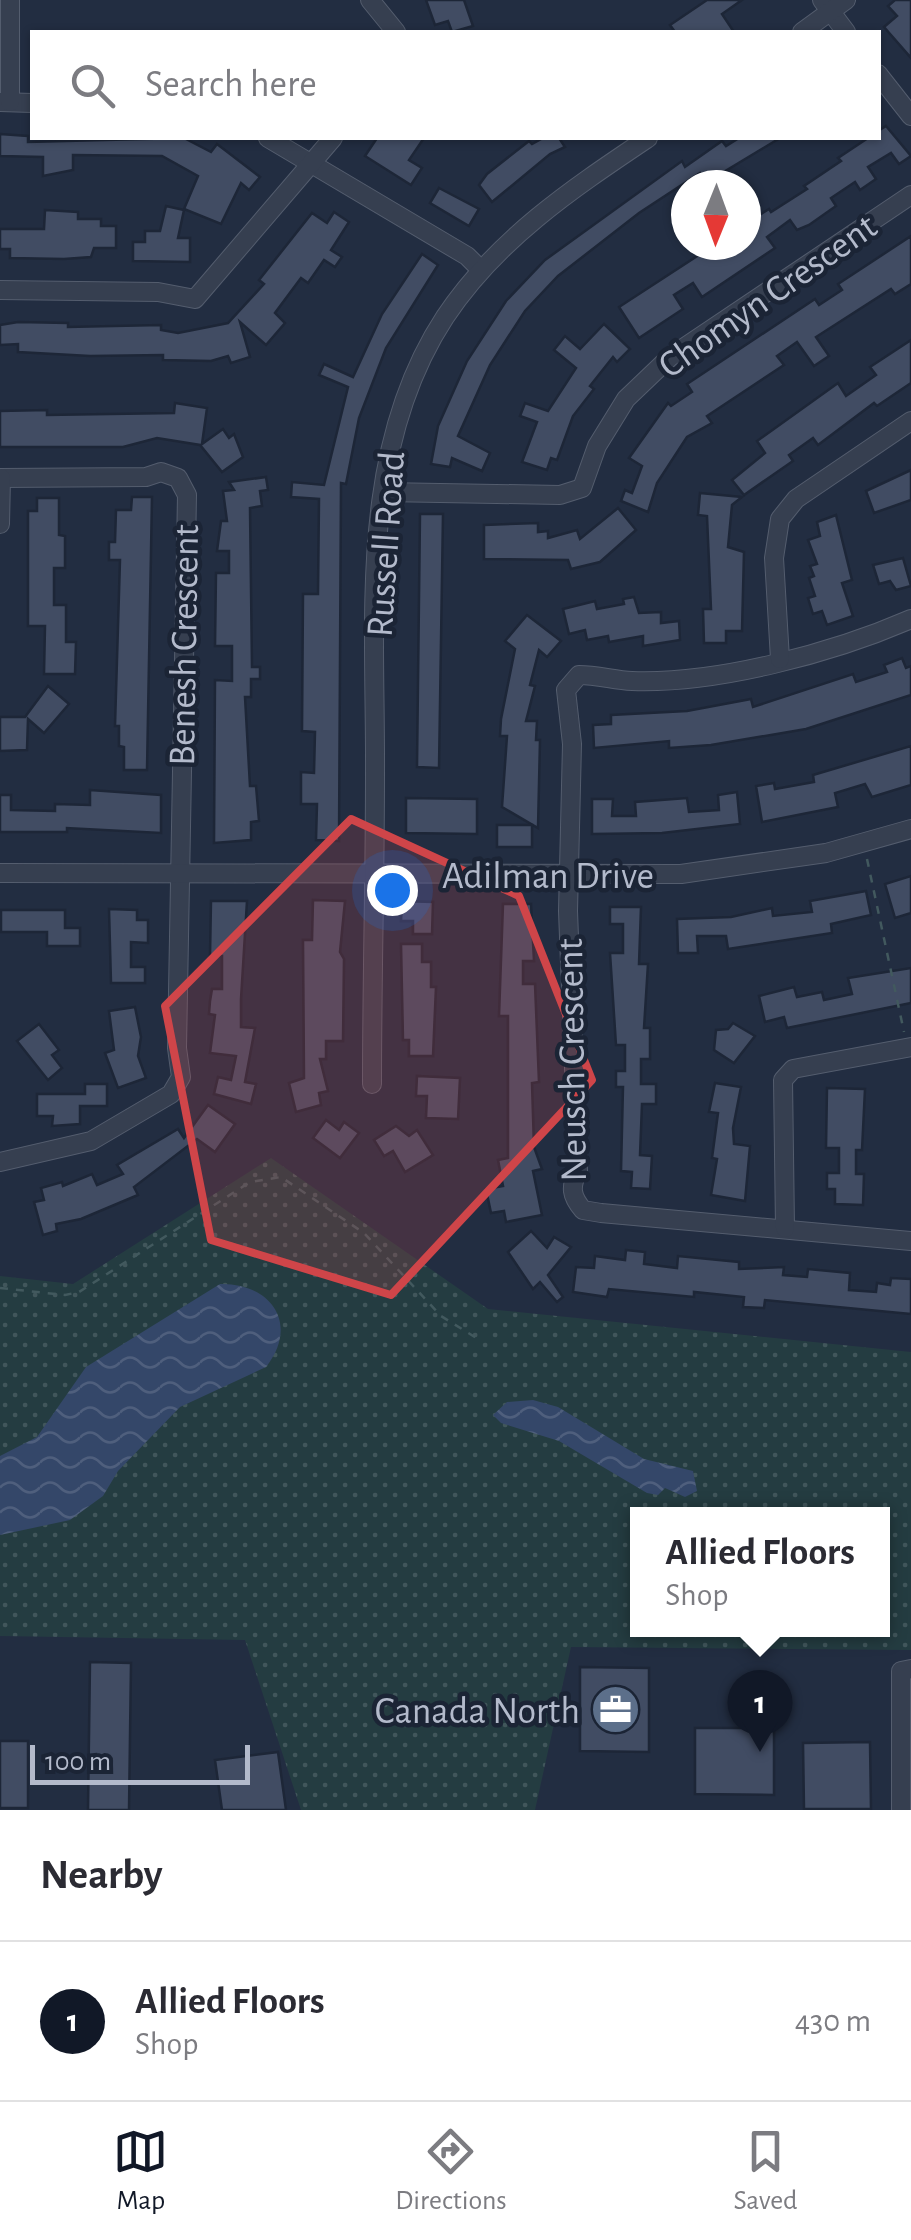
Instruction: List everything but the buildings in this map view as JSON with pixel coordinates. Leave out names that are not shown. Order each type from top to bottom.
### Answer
[{"type":"street","points":[[5,102],[10,0]]},
{"type":"street","points":[[370,0],[394,30]]},
{"type":"street","points":[[804,30],[826,6],[846,0]]},
{"type":"street","points":[[826,6],[844,30]]},
{"type":"street","points":[[881,78],[911,116]]},
{"type":"street","points":[[271,140],[466,256],[481,270]]},
{"type":"street","points":[[0,290],[158,292],[195,298],[331,140]]},
{"type":"street","name":"Russell Road","points":[[372,1084],[377,538],[397,417],[445,318],[481,270],[560,197],[645,140]]},
{"type":"street","name":"Chomyn Crescent","points":[[384,492],[560,495],[582,488],[597,446],[626,399],[670,357],[911,195]]},
{"type":"street","points":[[780,659],[774,558],[780,519],[796,499],[911,421]]},
{"type":"street","name":"Benesh Crescent","points":[[0,478],[146,477],[162,472],[178,478],[187,495],[177,1048],[181,1077],[171,1094],[91,1140],[0,1162]]},
{"type":"street","points":[[0,478],[0,524]]},
{"type":"street","points":[[570,877],[572,744],[566,690],[579,675],[630,681],[700,677],[878,634],[911,620]]},
{"type":"street","name":"Adilman Drive","points":[[0,873],[570,877],[752,867],[826,853],[911,829]]},
{"type":"street","name":"Neusch Crescent","points":[[570,877],[578,1171],[572,1185],[574,1199],[583,1210],[911,1240]]},
{"type":"street","points":[[785,1228],[783,1080],[793,1069],[908,1041]]},
{"type":"street","points":[[901,1810],[901,1678],[902,1671],[911,1669]]},
{"type":"path","points":[[867,859],[908,1041]]},
{"type":"path","points":[[0,1288],[66,1295],[79,1292],[250,1182],[281,1177],[364,1233],[440,1316],[478,1339]]},
{"type":"highlighted area","points":[[351,819],[519,896],[592,1080],[391,1295],[211,1240],[165,1006]]},
{"type":"green space","points":[[271,1158],[488,1309],[911,1352],[911,1650],[571,1647],[535,1810],[301,1810],[245,1640],[0,1636],[0,1276],[73,1284]]},
{"type":"water","points":[[220,1284],[253,1290],[275,1309],[280,1336],[266,1367],[180,1407],[118,1471],[103,1496],[70,1520],[0,1535],[0,1456],[37,1437],[86,1367]]},
{"type":"water","points":[[533,1400],[558,1407],[644,1459],[693,1471],[697,1491],[685,1497],[665,1488],[658,1495],[647,1493],[559,1441],[501,1423],[493,1415],[507,1402]]},
{"type":"place","name":"Canada North","points":[[615,1710]]},
{"type":"place","name":"Allied Floors","points":[[760,1752]]}]
